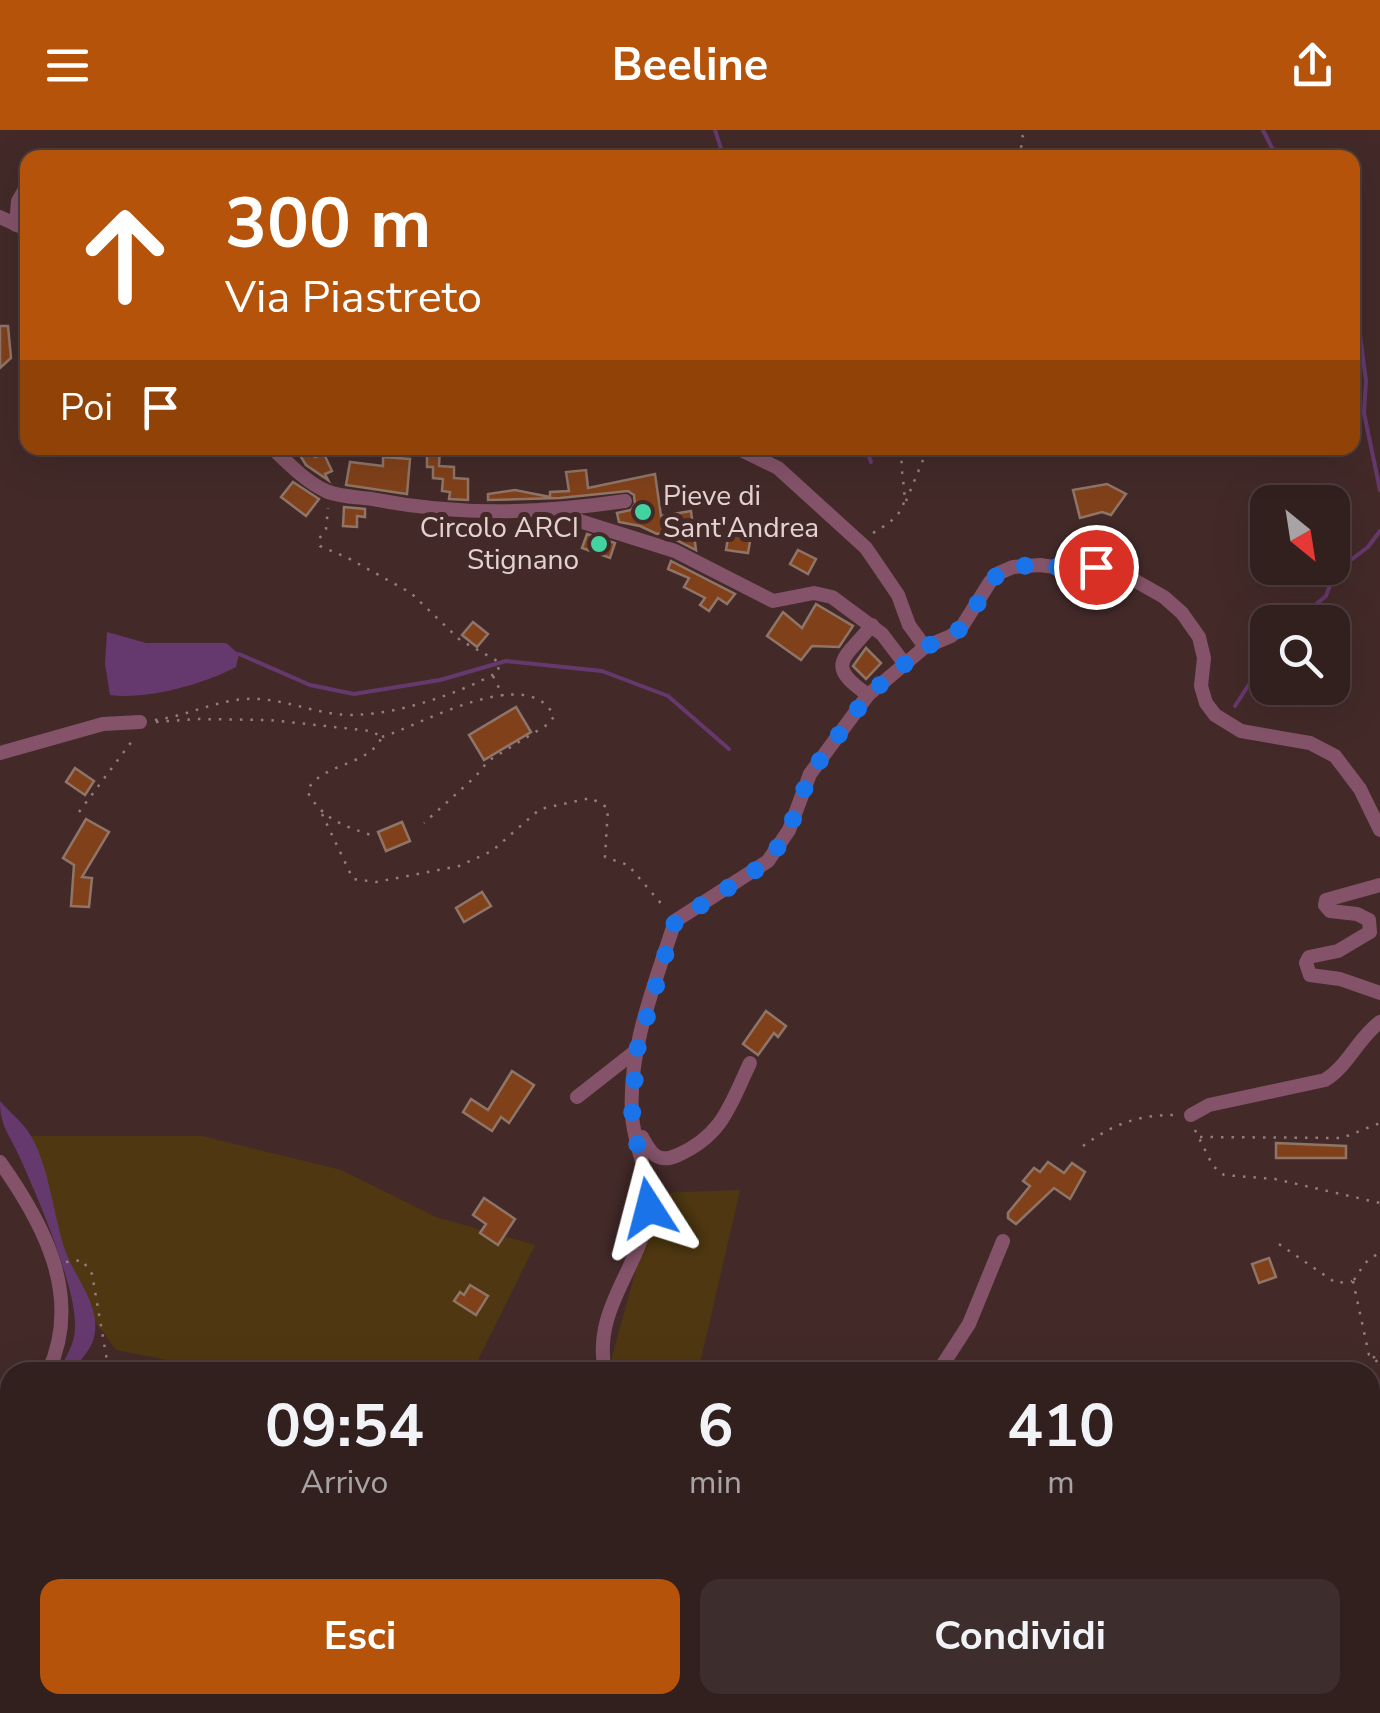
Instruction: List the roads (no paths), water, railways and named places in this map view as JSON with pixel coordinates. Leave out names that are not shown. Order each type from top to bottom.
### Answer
[{"type":"street","points":[[281,455],[328,492],[449,510],[552,512],[625,501]]},
{"type":"street","points":[[751,455],[778,468],[866,548],[898,594],[910,625],[925,647]]},
{"type":"street","points":[[552,512],[688,556],[773,601],[814,593],[832,597],[872,625],[904,663]]},
{"type":"street","points":[[603,1362],[609,1309],[644,1234],[649,1208],[634,1124],[637,1050],[675,922],[768,862],[789,830],[810,774],[868,695],[925,647],[961,628],[990,582],[1005,570],[1040,564],[1076,570],[1111,567],[1164,597],[1194,630],[1204,658],[1201,686],[1215,715],[1240,731],[1310,744],[1335,756],[1360,789],[1380,830]]},
{"type":"street","points":[[868,695],[844,678],[841,668],[872,625]]},
{"type":"street","points":[[0,753],[103,724],[142,726]]},
{"type":"street","points":[[1380,885],[1326,900],[1326,909],[1330,911],[1356,914],[1368,920],[1370,932],[1338,951],[1308,957],[1306,963],[1310,975],[1340,979],[1380,993]]},
{"type":"street","points":[[1192,1116],[1209,1105],[1325,1080],[1337,1073],[1357,1044],[1380,1022]]},
{"type":"street","points":[[577,1098],[637,1050]]},
{"type":"street","points":[[634,1124],[652,1156],[660,1160],[702,1144],[721,1125],[750,1062]]},
{"type":"street","points":[[1,1163],[30,1205],[58,1275],[62,1309],[51,1362]]},
{"type":"street","points":[[944,1362],[969,1324],[1003,1242]]},
{"type":"waterway","points":[[715,130],[721,150]]},
{"type":"waterway","points":[[1263,130],[1273,150]]},
{"type":"waterway","points":[[1360,335],[1366,381],[1364,413],[1380,490]]},
{"type":"waterway","points":[[868,455],[871,462]]},
{"type":"waterway","points":[[1315,605],[1326,596],[1335,572],[1368,547],[1380,531]]},
{"type":"waterway","points":[[239,654],[310,685],[354,694],[440,680],[506,661],[602,671],[668,696],[729,749]]},
{"type":"waterway","points":[[1235,706],[1250,683]]},
{"type":"place","name":"Pieve di Sant'Andrea","points":[[643,512]]},
{"type":"place","name":"Circolo ARCI Stignano","points":[[599,544]]}]
